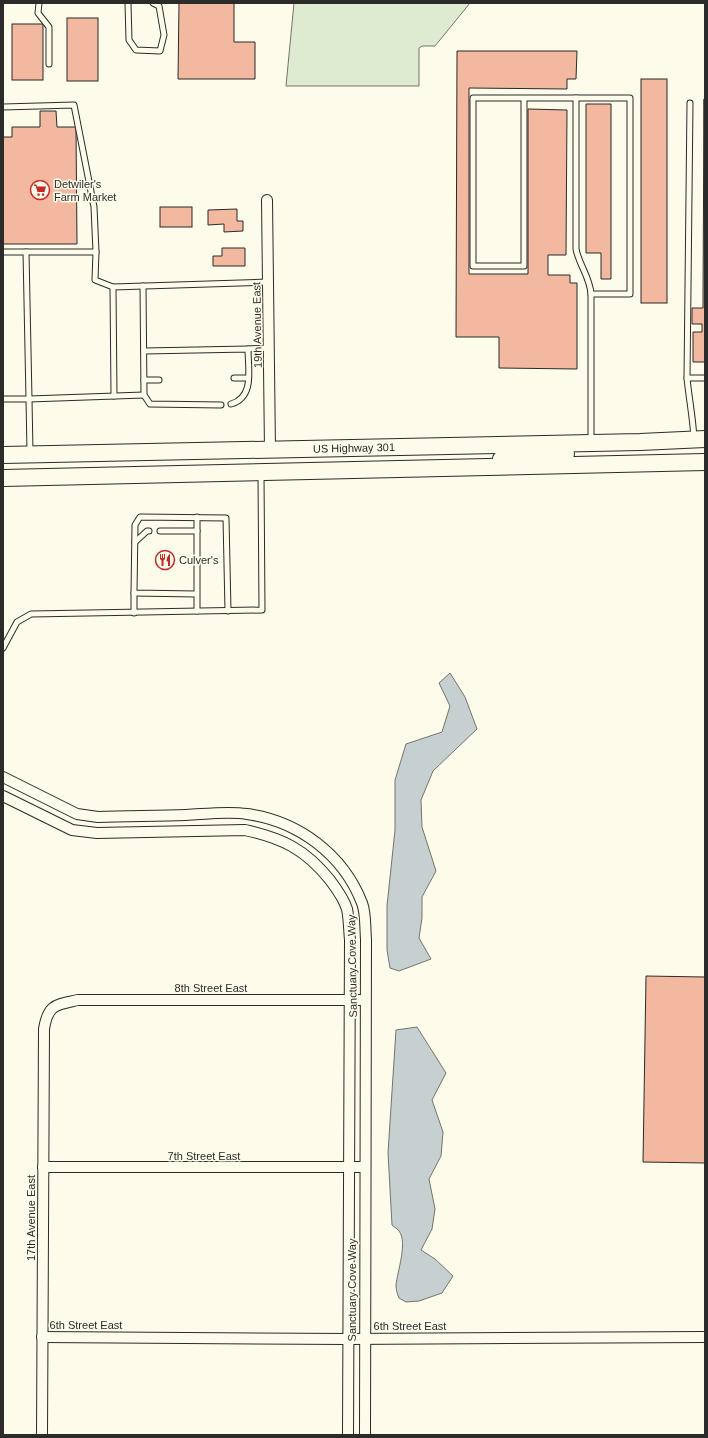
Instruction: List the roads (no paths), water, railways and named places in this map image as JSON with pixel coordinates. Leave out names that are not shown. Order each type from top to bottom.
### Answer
[{"type":"main road","name":"US Highway 301","points":[[3,455],[591,443],[699,439]]},
{"type":"main road","points":[[453,468],[518,456],[572,454],[582,452],[591,443]]},
{"type":"main road","points":[[261,472],[276,463],[295,458],[366,456],[381,447]]},
{"type":"main road","points":[[181,474],[260,458],[270,450]]},
{"type":"main road","points":[[3,478],[705,462]]},
{"type":"street","name":"19th Avenue East","points":[[267,200],[270,450]]},
{"type":"street","name":"Sanctuary Cove Way","points":[[3,777],[77,814],[98,817],[246,814],[273,819],[293,827],[316,841],[333,857],[349,878],[363,904],[366,939],[364,1435]]},
{"type":"street","name":"Sanctuary Cove Way","points":[[3,796],[72,830],[97,833],[244,830],[268,835],[286,842],[306,854],[321,868],[335,887],[347,908],[350,940],[348,1435]]},
{"type":"street","name":"8th Street East","points":[[56,1005],[78,1000],[365,1000]]},
{"type":"street","name":"17th Avenue East","points":[[42,1435],[44,1029],[46,1015],[56,1005]]},
{"type":"street","name":"7th Street East","points":[[43,1167],[365,1167]]},
{"type":"street","name":"6th Street East","points":[[42,1337],[348,1339],[705,1337]]},
{"type":"lane","points":[[38,3],[38,13],[49,27],[49,64]]},
{"type":"lane","points":[[128,3],[128,40],[136,50],[160,51],[164,35],[159,6],[153,3]]},
{"type":"lane","points":[[524,98],[524,266],[473,266],[473,98],[524,98],[630,98],[630,294],[591,294]]},
{"type":"lane","points":[[576,98],[576,249],[579,262],[589,280],[591,294],[591,443]]},
{"type":"lane","points":[[690,103],[687,378],[692,411],[699,439]]},
{"type":"lane","points":[[3,106],[74,105],[94,207],[96,252],[95,280],[113,287],[268,282]]},
{"type":"lane","points":[[3,252],[96,252]]},
{"type":"lane","points":[[26,252],[31,454]]},
{"type":"lane","points":[[143,286],[144,395],[150,404],[221,404]]},
{"type":"lane","points":[[113,287],[114,396]]},
{"type":"lane","points":[[144,350],[269,348]]},
{"type":"lane","points":[[231,404],[240,401],[245,395],[248,378],[248,349]]},
{"type":"lane","points":[[234,378],[248,378]]},
{"type":"lane","points":[[687,378],[705,378]]},
{"type":"lane","points":[[144,380],[159,380]]},
{"type":"lane","points":[[3,399],[144,395]]},
{"type":"lane","points":[[3,648],[17,622],[31,614],[262,610],[261,472]]},
{"type":"lane","points":[[134,613],[135,525],[140,517],[226,518],[228,611]]},
{"type":"lane","points":[[197,517],[197,612]]},
{"type":"lane","points":[[135,542],[147,531],[149,531]]},
{"type":"lane","points":[[160,531],[197,531]]},
{"type":"lane","points":[[134,593],[196,594]]},
{"type":"place","name":"Detwiler's Farm Market","points":[[40,190]]},
{"type":"place","name":"Culver's","points":[[165,560]]}]
